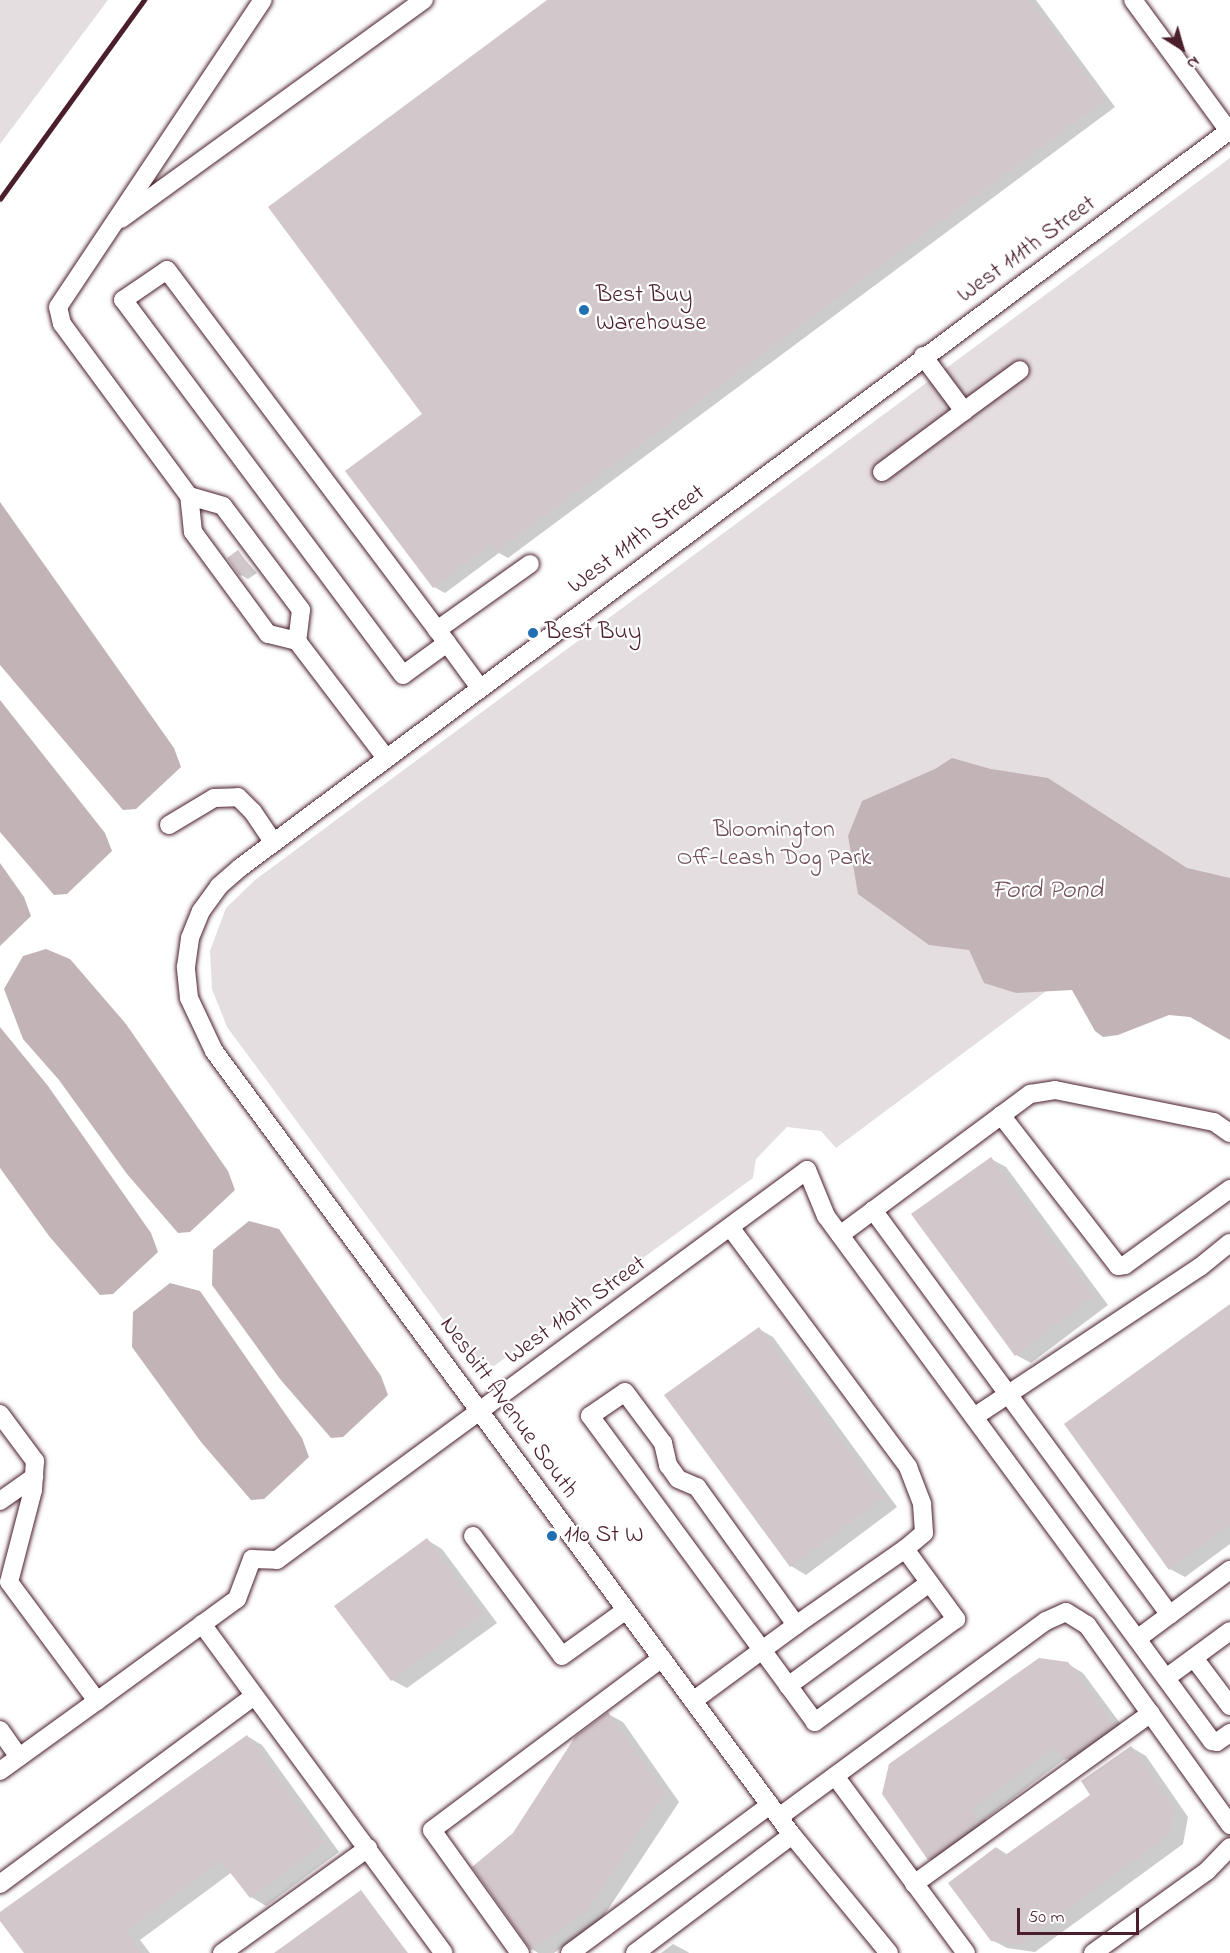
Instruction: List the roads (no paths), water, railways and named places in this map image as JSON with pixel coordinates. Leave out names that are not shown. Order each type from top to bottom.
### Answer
[{"type":"street","points":[[263,0],[58,307],[62,324],[189,496],[193,532],[268,634],[297,641],[386,758]]},
{"type":"street","points":[[112,226],[423,0]]},
{"type":"street","points":[[1133,0],[1229,130]]},
{"type":"street","name":"West 111th Street","points":[[214,1051],[189,998],[186,967],[190,938],[201,911],[219,886],[273,842],[1229,130]]},
{"type":"street","points":[[480,688],[442,637],[167,270],[123,300],[403,675],[442,637],[530,564]]},
{"type":"street","points":[[924,356],[964,411]]},
{"type":"street","points":[[882,472],[1020,370]]},
{"type":"street","points":[[189,496],[223,506],[301,610],[297,641]]},
{"type":"street","points":[[169,825],[214,798],[238,797],[253,812],[273,842]]},
{"type":"street","name":"Nesbitt Avenue South","points":[[214,1051],[774,1811],[827,1881],[888,1953]]},
{"type":"street","points":[[1230,1133],[1214,1122],[1055,1090],[1030,1094],[840,1235],[1212,1741],[1218,1742],[1230,1733]]},
{"type":"street","points":[[1001,1115],[1118,1266],[1125,1265],[1230,1189]]},
{"type":"street","name":"West 110th Street","points":[[202,1624],[237,1599],[252,1559],[277,1560],[807,1170],[826,1216],[840,1235]]},
{"type":"street","points":[[873,1210],[1170,1615]]},
{"type":"street","points":[[693,1701],[796,1625],[905,1550],[924,1533],[922,1504],[908,1467],[730,1227]]},
{"type":"street","points":[[974,1417],[1007,1392],[1200,1268],[1230,1243]]},
{"type":"street","points":[[796,1625],[697,1487],[678,1479],[668,1465],[663,1443],[625,1392],[590,1416],[815,1722],[956,1619],[905,1550]]},
{"type":"street","points":[[0,1414],[35,1461],[34,1476],[9,1582],[97,1701]]},
{"type":"street","points":[[0,1501],[34,1476]]},
{"type":"street","points":[[473,1536],[562,1656],[626,1610]]},
{"type":"street","points":[[1137,1639],[1230,1570]]},
{"type":"street","points":[[788,1686],[930,1583]]},
{"type":"street","points":[[570,1953],[774,1811],[835,1776],[1046,1621],[1066,1612],[1087,1625],[1230,1824]]},
{"type":"street","points":[[0,1771],[202,1624],[444,1953]]},
{"type":"street","points":[[1166,1678],[1230,1631]]},
{"type":"street","points":[[520,1953],[432,1830],[662,1658]]},
{"type":"street","points":[[1194,1658],[1230,1707]]},
{"type":"street","points":[[0,1884],[254,1695]]},
{"type":"street","points":[[914,1884],[1151,1713]]},
{"type":"street","points":[[0,1730],[19,1757]]},
{"type":"street","points":[[835,1776],[966,1953]]},
{"type":"street","points":[[635,1953],[792,1835]]},
{"type":"street","points":[[1093,1953],[1207,1871],[1230,1847]]},
{"type":"street","points":[[222,1953],[368,1848]]},
{"type":"street","name":"Nesbitt Avenue South","points":[[827,1881],[874,1953]]},
{"type":"water","points":[[0,502],[174,748],[181,767],[136,809],[123,810],[0,665]]},
{"type":"water","points":[[0,700],[105,833],[112,851],[67,894],[54,895],[0,832]]},
{"type":"water","name":"Ford Pond","points":[[952,758],[991,769],[1048,778],[1187,868],[1230,878],[1230,1040],[1190,1017],[1169,1015],[1118,1035],[1103,1037],[1095,1031],[1072,990],[1016,993],[984,983],[969,950],[929,945],[858,894],[848,836],[862,801],[935,769]]},
{"type":"water","points":[[0,863],[24,897],[31,916],[0,946]]},
{"type":"water","points":[[46,949],[70,959],[126,1024],[228,1171],[235,1190],[190,1232],[178,1233],[127,1174],[59,1080],[23,1039],[4,989],[23,956]]},
{"type":"water","points":[[0,1027],[48,1086],[151,1233],[158,1252],[113,1294],[100,1295],[49,1236],[0,1168]]},
{"type":"water","points":[[249,1221],[279,1229],[381,1376],[388,1395],[343,1437],[331,1438],[280,1379],[212,1285],[213,1250]]},
{"type":"water","points":[[170,1283],[200,1291],[302,1438],[309,1457],[264,1499],[251,1500],[201,1442],[132,1347],[133,1312]]},
{"type":"railway","points":[[0,199],[144,0]]},
{"type":"place","name":"Best Buy Warehouse","points":[[584,310]]},
{"type":"place","name":"Best Buy","points":[[533,633]]},
{"type":"place","name":"110 St W","points":[[552,1536]]},
{"type":"park label","name":"Bloomington Off-Leash Dog Park","points":[[774,845]]}]
